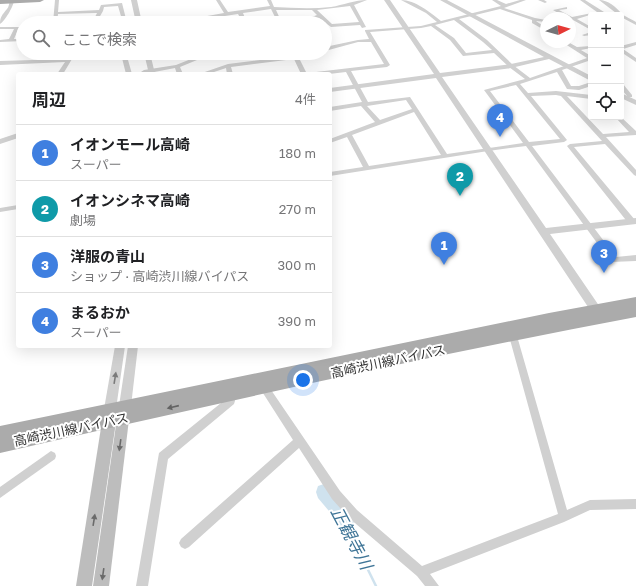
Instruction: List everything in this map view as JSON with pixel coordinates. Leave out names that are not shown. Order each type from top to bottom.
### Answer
[{"type":"main road","points":[[0,2],[40,0]]},
{"type":"main road","name":"高崎渋川線バイパス","points":[[124,413],[230,394],[513,336],[636,302]]},
{"type":"main road","name":"高崎渋川線バイパス","points":[[0,434],[124,413],[598,313],[636,312]]},
{"type":"main road","points":[[101,586],[124,413]]},
{"type":"main road","points":[[84,586],[109,416]]},
{"type":"main road","name":"高崎渋川線バイパス","points":[[0,445],[109,416]]},
{"type":"street","points":[[56,16],[57,0]]},
{"type":"street","points":[[98,16],[106,0]]},
{"type":"street","points":[[134,0],[137,16]]},
{"type":"street","points":[[218,0],[227,14]]},
{"type":"street","points":[[269,0],[277,16]]},
{"type":"street","points":[[219,16],[273,7],[314,10],[352,5],[363,0]]},
{"type":"street","points":[[387,0],[598,313]]},
{"type":"street","points":[[403,0],[428,12],[440,22]]},
{"type":"street","points":[[443,0],[588,77]]},
{"type":"street","points":[[494,0],[505,6]]},
{"type":"street","points":[[367,32],[431,24],[472,15],[524,0]]},
{"type":"street","points":[[582,0],[601,12]]},
{"type":"street","points":[[601,0],[618,12]]},
{"type":"street","points":[[0,23],[5,13],[10,9],[12,1]]},
{"type":"street","points":[[56,13],[102,8],[120,4],[123,16]]},
{"type":"street","points":[[332,72],[387,64],[352,5]]},
{"type":"street","points":[[499,8],[514,11],[534,20],[540,25]]},
{"type":"street","points":[[560,12],[556,10],[565,8]]},
{"type":"street","points":[[314,10],[320,16]]},
{"type":"street","points":[[240,12],[242,16]]},
{"type":"street","points":[[576,17],[588,15]]},
{"type":"street","points":[[624,17],[636,24]]},
{"type":"street","points":[[454,18],[486,41],[511,66],[529,80]]},
{"type":"street","points":[[534,20],[540,20]]},
{"type":"street","points":[[576,20],[588,27]]},
{"type":"street","points":[[332,26],[362,23]]},
{"type":"street","points":[[431,24],[452,39],[465,55],[496,51]]},
{"type":"street","points":[[0,28],[16,28]]},
{"type":"street","points":[[10,41],[16,30]]},
{"type":"street","points":[[584,35],[588,34]]},
{"type":"street","points":[[332,47],[358,41],[372,40]]},
{"type":"street","points":[[0,41],[16,41]]},
{"type":"street","points":[[624,48],[636,43]]},
{"type":"street","points":[[576,49],[588,47]]},
{"type":"street","points":[[576,49],[588,56]]},
{"type":"street","points":[[624,51],[636,60]]},
{"type":"street","points":[[332,90],[511,66],[551,57]]},
{"type":"street","points":[[588,59],[529,80],[487,90],[614,260],[636,258]]},
{"type":"street","points":[[0,63],[36,60]]},
{"type":"street","points":[[61,72],[69,60]]},
{"type":"street","points":[[124,60],[128,72]]},
{"type":"street","points":[[145,60],[148,72]]},
{"type":"street","points":[[147,60],[148,72]]},
{"type":"street","points":[[152,72],[177,66],[192,60]]},
{"type":"street","points":[[208,72],[228,66],[265,60]]},
{"type":"street","points":[[297,60],[303,72]]},
{"type":"street","points":[[177,66],[179,72]]},
{"type":"street","points":[[228,66],[230,72]]},
{"type":"street","points":[[348,70],[357,86],[364,104],[379,123]]},
{"type":"street","points":[[559,70],[569,88],[579,88],[588,85]]},
{"type":"street","points":[[332,174],[488,149],[564,140],[526,96],[517,83]]},
{"type":"street","points":[[526,96],[560,94],[588,97]]},
{"type":"street","points":[[560,94],[565,96],[636,174]]},
{"type":"street","points":[[625,96],[636,98]]},
{"type":"street","points":[[625,96],[636,103]]},
{"type":"street","points":[[332,109],[408,98],[446,156]]},
{"type":"street","points":[[332,140],[416,109]]},
{"type":"street","points":[[621,120],[635,133]]},
{"type":"street","points":[[602,136],[635,133]]},
{"type":"street","points":[[349,134],[367,168]]},
{"type":"street","points":[[0,142],[16,137]]},
{"type":"street","points":[[607,142],[570,146],[634,221]]},
{"type":"street","points":[[0,210],[16,207]]},
{"type":"street","points":[[543,232],[634,221]]},
{"type":"street","points":[[513,336],[564,517]]},
{"type":"street","points":[[109,416],[120,348]]},
{"type":"street","points":[[124,413],[133,348]]},
{"type":"street","points":[[264,387],[298,441],[336,495],[353,514],[421,572],[432,586]]},
{"type":"street","points":[[142,586],[163,456],[231,400],[230,394]]},
{"type":"street","points":[[185,543],[298,441]]},
{"type":"street","points":[[0,492],[50,456]]},
{"type":"street","points":[[421,572],[564,517],[590,505],[636,504]]},
{"type":"waterway","name":"正観寺川","points":[[324,492],[340,511],[345,523]]},
{"type":"waterway","name":"正観寺川","points":[[345,523],[376,586]]},
{"type":"place","name":"まるおか","points":[[500,137]]},
{"type":"place","name":"イオンシネマ高崎","points":[[460,196]]},
{"type":"place","name":"イオンモール高崎","points":[[444,265]]},
{"type":"place","name":"洋服の青山","points":[[604,273]]}]
